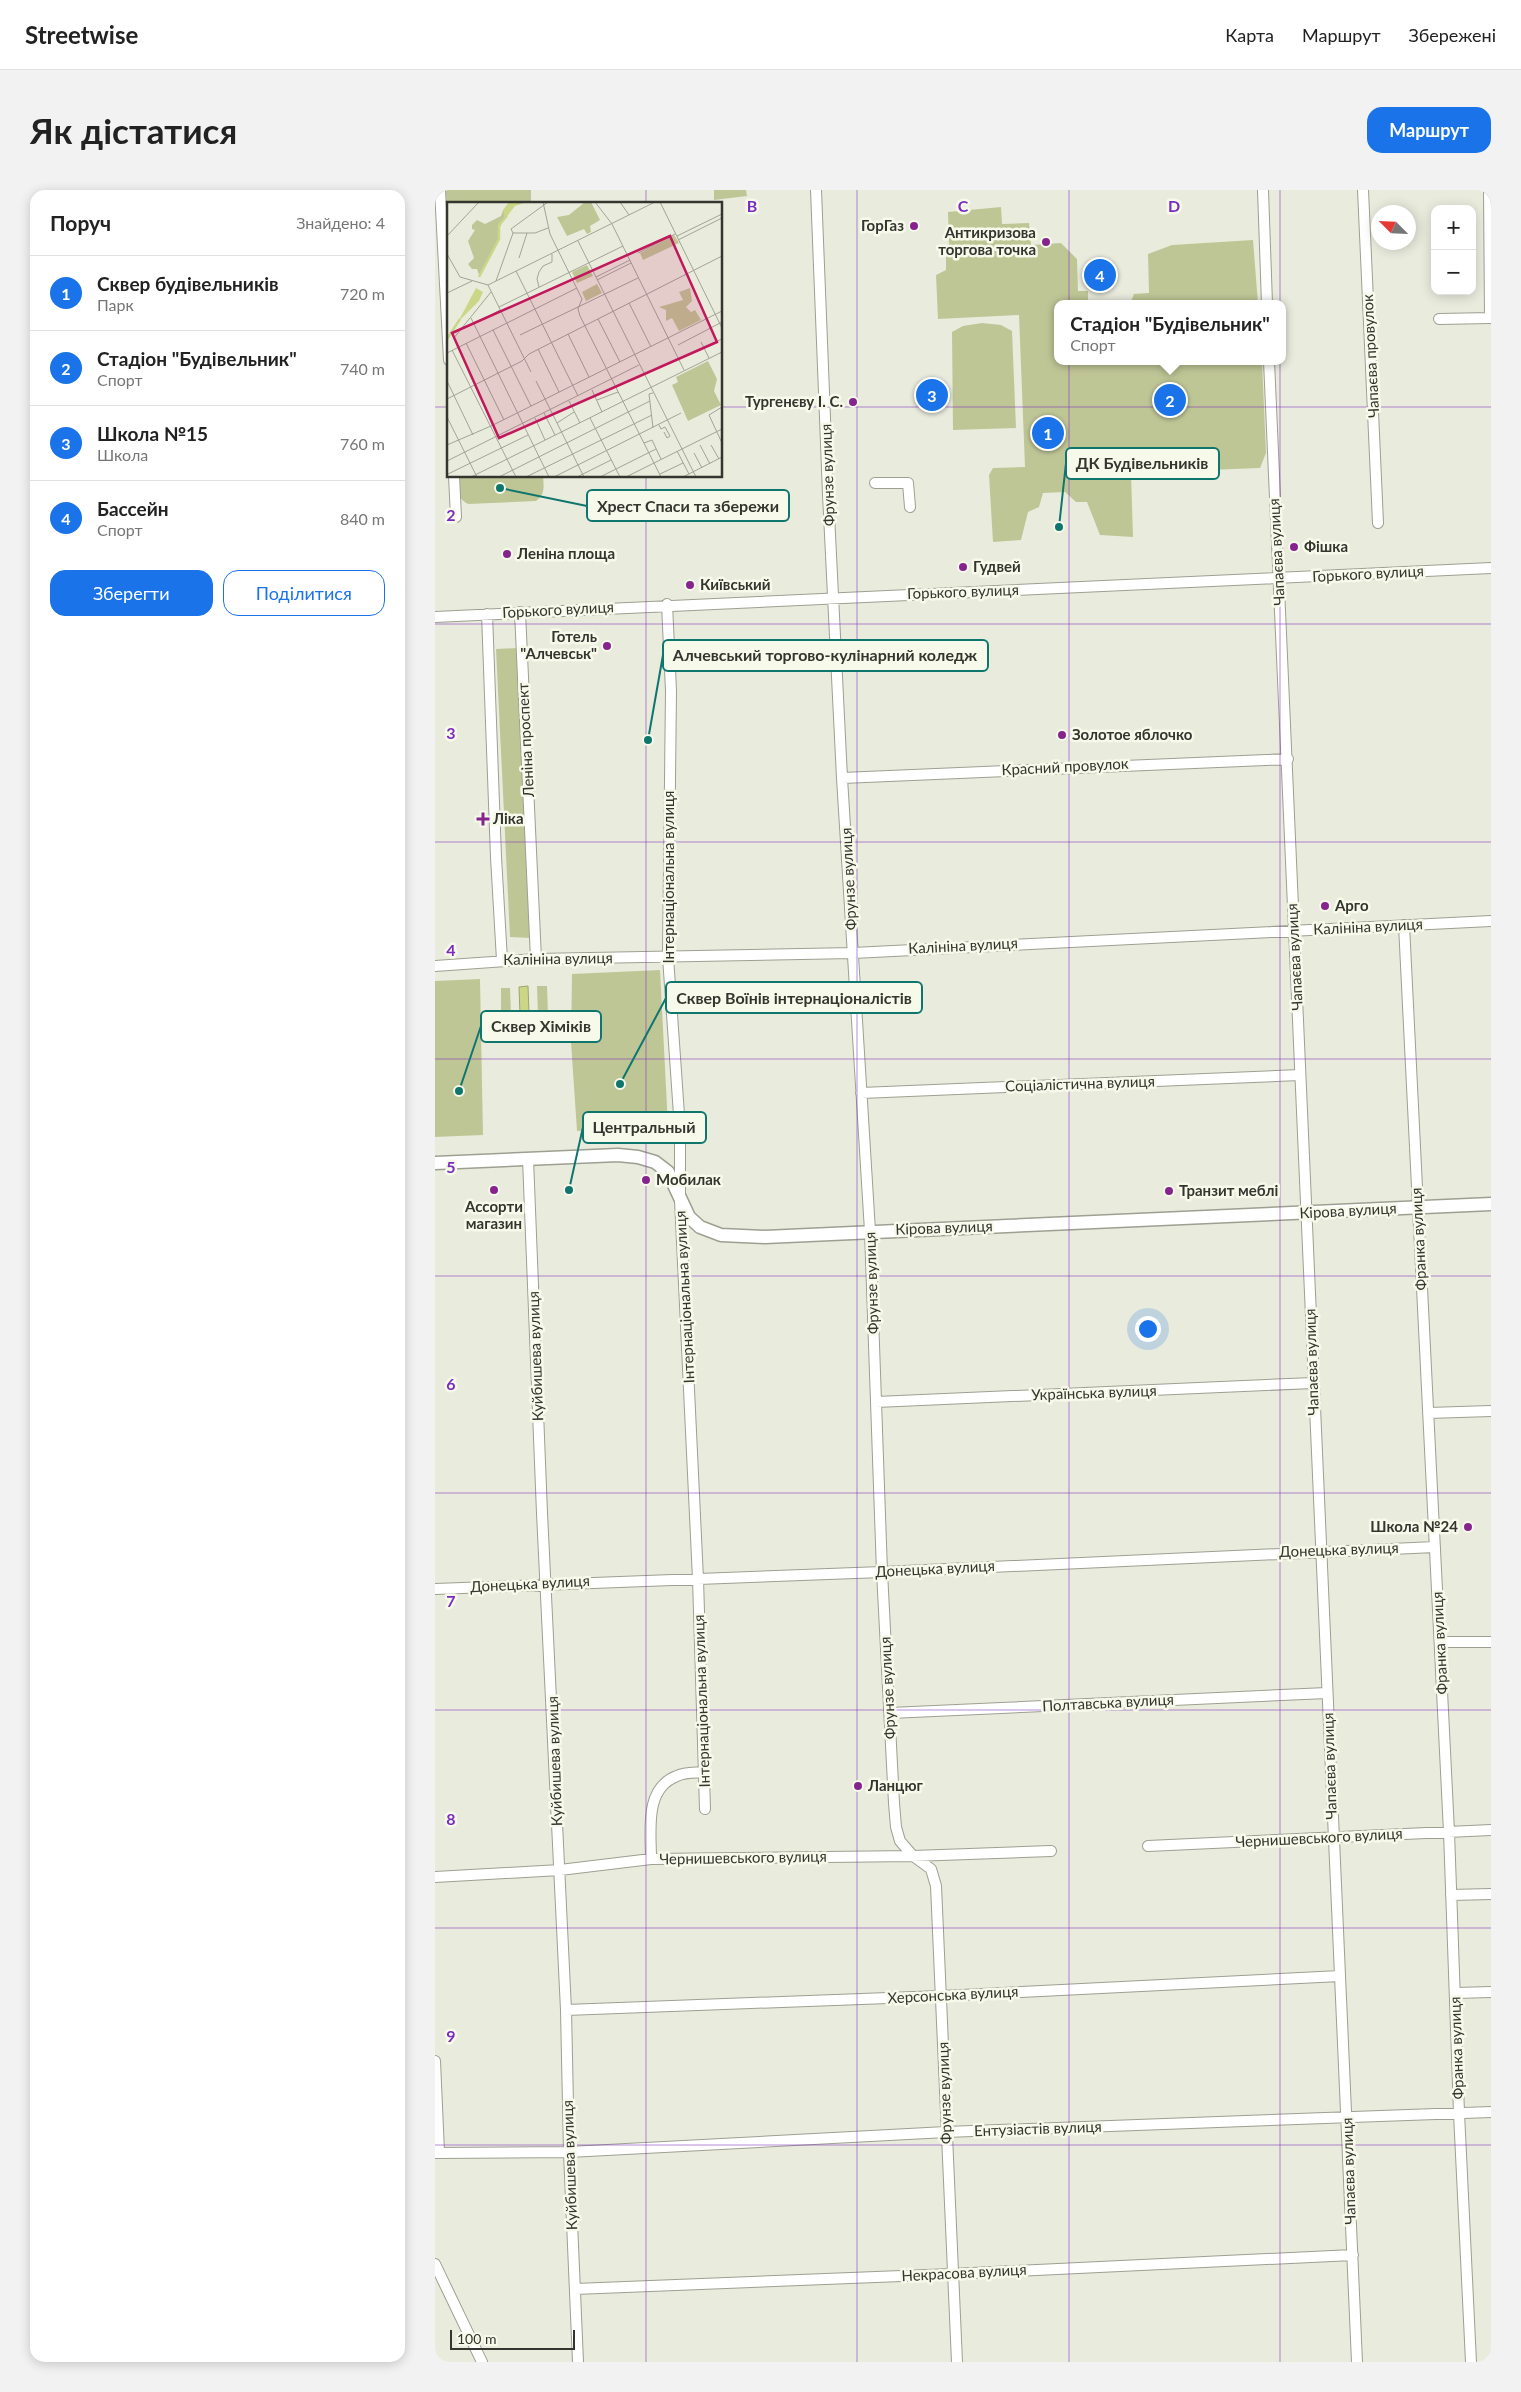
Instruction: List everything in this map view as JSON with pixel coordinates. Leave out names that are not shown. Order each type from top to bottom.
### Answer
[{"type":"main road","name":"Кірова вулиця","points":[[435,1163],[619,1155],[638,1157],[655,1162],[668,1172],[689,1217],[700,1227],[721,1235],[765,1237],[1491,1204]]},
{"type":"street","points":[[441,190],[447,318]]},
{"type":"street","name":"Фрунзе вулиця","points":[[816,190],[842,778],[870,1231],[882,1572],[896,1827],[900,1841],[913,1856],[931,1869],[936,1886],[957,2362]]},
{"type":"street","points":[[1263,190],[1267,300]]},
{"type":"street","name":"Чапаєва провулок","points":[[1363,190],[1378,523]]},
{"type":"street","points":[[1439,319],[1490,318],[1489,190]]},
{"type":"street","name":"Чапаєва вулиця","points":[[1269,365],[1357,2362]]},
{"type":"street","points":[[454,478],[456,517]]},
{"type":"street","points":[[875,483],[908,483],[910,507]]},
{"type":"street","name":"Горького вулиця","points":[[435,617],[667,604],[1491,568]]},
{"type":"street","name":"Інтернаціональна вулиця","points":[[667,604],[671,691],[668,957],[680,1129],[680,1200],[698,1579],[705,1809]]},
{"type":"street","name":"Леніна проспект","points":[[520,612],[536,959]]},
{"type":"street","points":[[487,614],[496,858],[502,960]]},
{"type":"street","name":"Красний провулок","points":[[842,778],[1288,759]]},
{"type":"street","name":"Калініна вулиця","points":[[435,966],[502,960],[853,953],[1491,921]]},
{"type":"street","name":"Франка вулиця","points":[[1404,925],[1449,1832],[1459,2113],[1471,2362]]},
{"type":"street","name":"Соціалістична вулиця","points":[[861,1093],[1300,1075]]},
{"type":"street","name":"Куйбишева вулиця","points":[[528,1160],[566,2010],[569,2152],[578,2362]]},
{"type":"street","name":"Українська вулиця","points":[[876,1402],[1313,1383]]},
{"type":"street","points":[[1428,1413],[1491,1411]]},
{"type":"street","name":"Донецька вулиця","points":[[435,1589],[546,1583],[882,1572],[1321,1550],[1435,1547]]},
{"type":"street","points":[[1440,1642],[1491,1642]]},
{"type":"street","name":"Полтавська вулиця","points":[[890,1713],[1327,1693]]},
{"type":"street","points":[[651,1859],[651,1820],[658,1791],[666,1782],[676,1776],[704,1772]]},
{"type":"street","name":"Чернишевського вулиця","points":[[1148,1846],[1491,1830]]},
{"type":"street","name":"Чернишевського вулиця","points":[[435,1877],[559,1870],[651,1859],[913,1856],[1051,1851]]},
{"type":"street","points":[[1451,1895],[1491,1894]]},
{"type":"street","name":"Херсонська вулиця","points":[[566,2010],[941,1996],[1340,1976]]},
{"type":"street","points":[[1456,1993],[1491,1992]]},
{"type":"street","points":[[435,2061],[437,2152]]},
{"type":"street","name":"Ентузіастів вулиця","points":[[437,2152],[569,2152],[946,2132],[1491,2112]]},
{"type":"street","name":"Некрасова вулиця","points":[[575,2289],[1353,2255]]},
{"type":"street","points":[[435,2264],[482,2362]]},
{"type":"shaded area","points":[[446,190],[531,190],[531,202],[447,202],[447,213]]},
{"type":"shaded area","points":[[714,190],[746,190],[747,196],[714,200]]},
{"type":"shaded area","points":[[1001,207],[1002,224],[1029,223],[1031,245],[1061,243],[1077,259],[1078,291],[1088,291],[1088,300],[1054,300],[1054,365],[1262,365],[1266,453],[1260,468],[1131,473],[1133,537],[1100,535],[1087,502],[1076,502],[1065,492],[1043,493],[1039,507],[1028,512],[1021,540],[993,542],[989,475],[993,468],[1025,467],[1019,315],[938,319],[936,275],[946,270],[946,249],[949,244],[948,212]]},
{"type":"shaded area","points":[[1253,240],[1258,300],[1132,300],[1134,294],[1149,293],[1148,254],[1172,245]]},
{"type":"shaded area","points":[[982,323],[1001,325],[1012,331],[1016,428],[953,430],[952,332],[963,326]]},
{"type":"shaded area","points":[[457,478],[543,478],[544,484],[541,496],[536,501],[468,504],[461,499]]},
{"type":"shaded area","points":[[518,648],[531,938],[510,937],[496,649]]},
{"type":"shaded area","points":[[660,970],[668,1126],[577,1131],[571,1042],[572,974]]},
{"type":"shaded area","points":[[480,979],[483,1135],[435,1137],[435,981]]},
{"type":"shaded area","points":[[528,986],[529,1013],[520,1014],[519,987]]},
{"type":"shaded area","points":[[537,986],[547,986],[548,1014],[538,1015]]},
{"type":"shaded area","points":[[501,988],[510,988],[511,1016],[501,1016]]},
{"type":"place","name":"ГорГаз","points":[[914,226]]},
{"type":"place","name":"Антикризова торгова точка","points":[[1046,242]]},
{"type":"place","name":"Бассейн","points":[[1100,275]]},
{"type":"place","name":"Школа №15","points":[[932,395]]},
{"type":"place","name":"Стадіон \"Будівельник\"","points":[[1170,400]]},
{"type":"place","name":"Тургенєву І. С.","points":[[853,402]]},
{"type":"place","name":"Сквер будівельників","points":[[1048,433]]},
{"type":"place","name":"Хрест Спаси та збережи","points":[[500,488]]},
{"type":"place","name":"ДК Будівельників","points":[[1059,527]]},
{"type":"place","name":"Фішка","points":[[1294,547]]},
{"type":"place","name":"Леніна площа","points":[[507,554]]},
{"type":"place","name":"Гудвей","points":[[963,567]]},
{"type":"place","name":"Київський","points":[[690,585]]},
{"type":"place","name":"Готель \"Алчевськ\"","points":[[607,646]]},
{"type":"place","name":"Золотое яблочко","points":[[1062,735]]},
{"type":"place","name":"Алчевський торгово-кулінарний коледж","points":[[648,740]]},
{"type":"place","name":"Ліка","points":[[483,819]]},
{"type":"place","name":"Арго","points":[[1325,906]]},
{"type":"place","name":"Сквер Воїнів інтернаціоналістів","points":[[620,1084]]},
{"type":"place","name":"Сквер Хіміків","points":[[459,1091]]},
{"type":"place","name":"Мобилак","points":[[646,1180]]},
{"type":"place","name":"Ассорти магазин","points":[[494,1190]]},
{"type":"place","name":"Центральный","points":[[569,1190]]},
{"type":"place","name":"Транзит меблі","points":[[1169,1191]]},
{"type":"place","name":"Школа №24","points":[[1468,1527]]},
{"type":"place","name":"Ланцюг","points":[[858,1786]]}]
